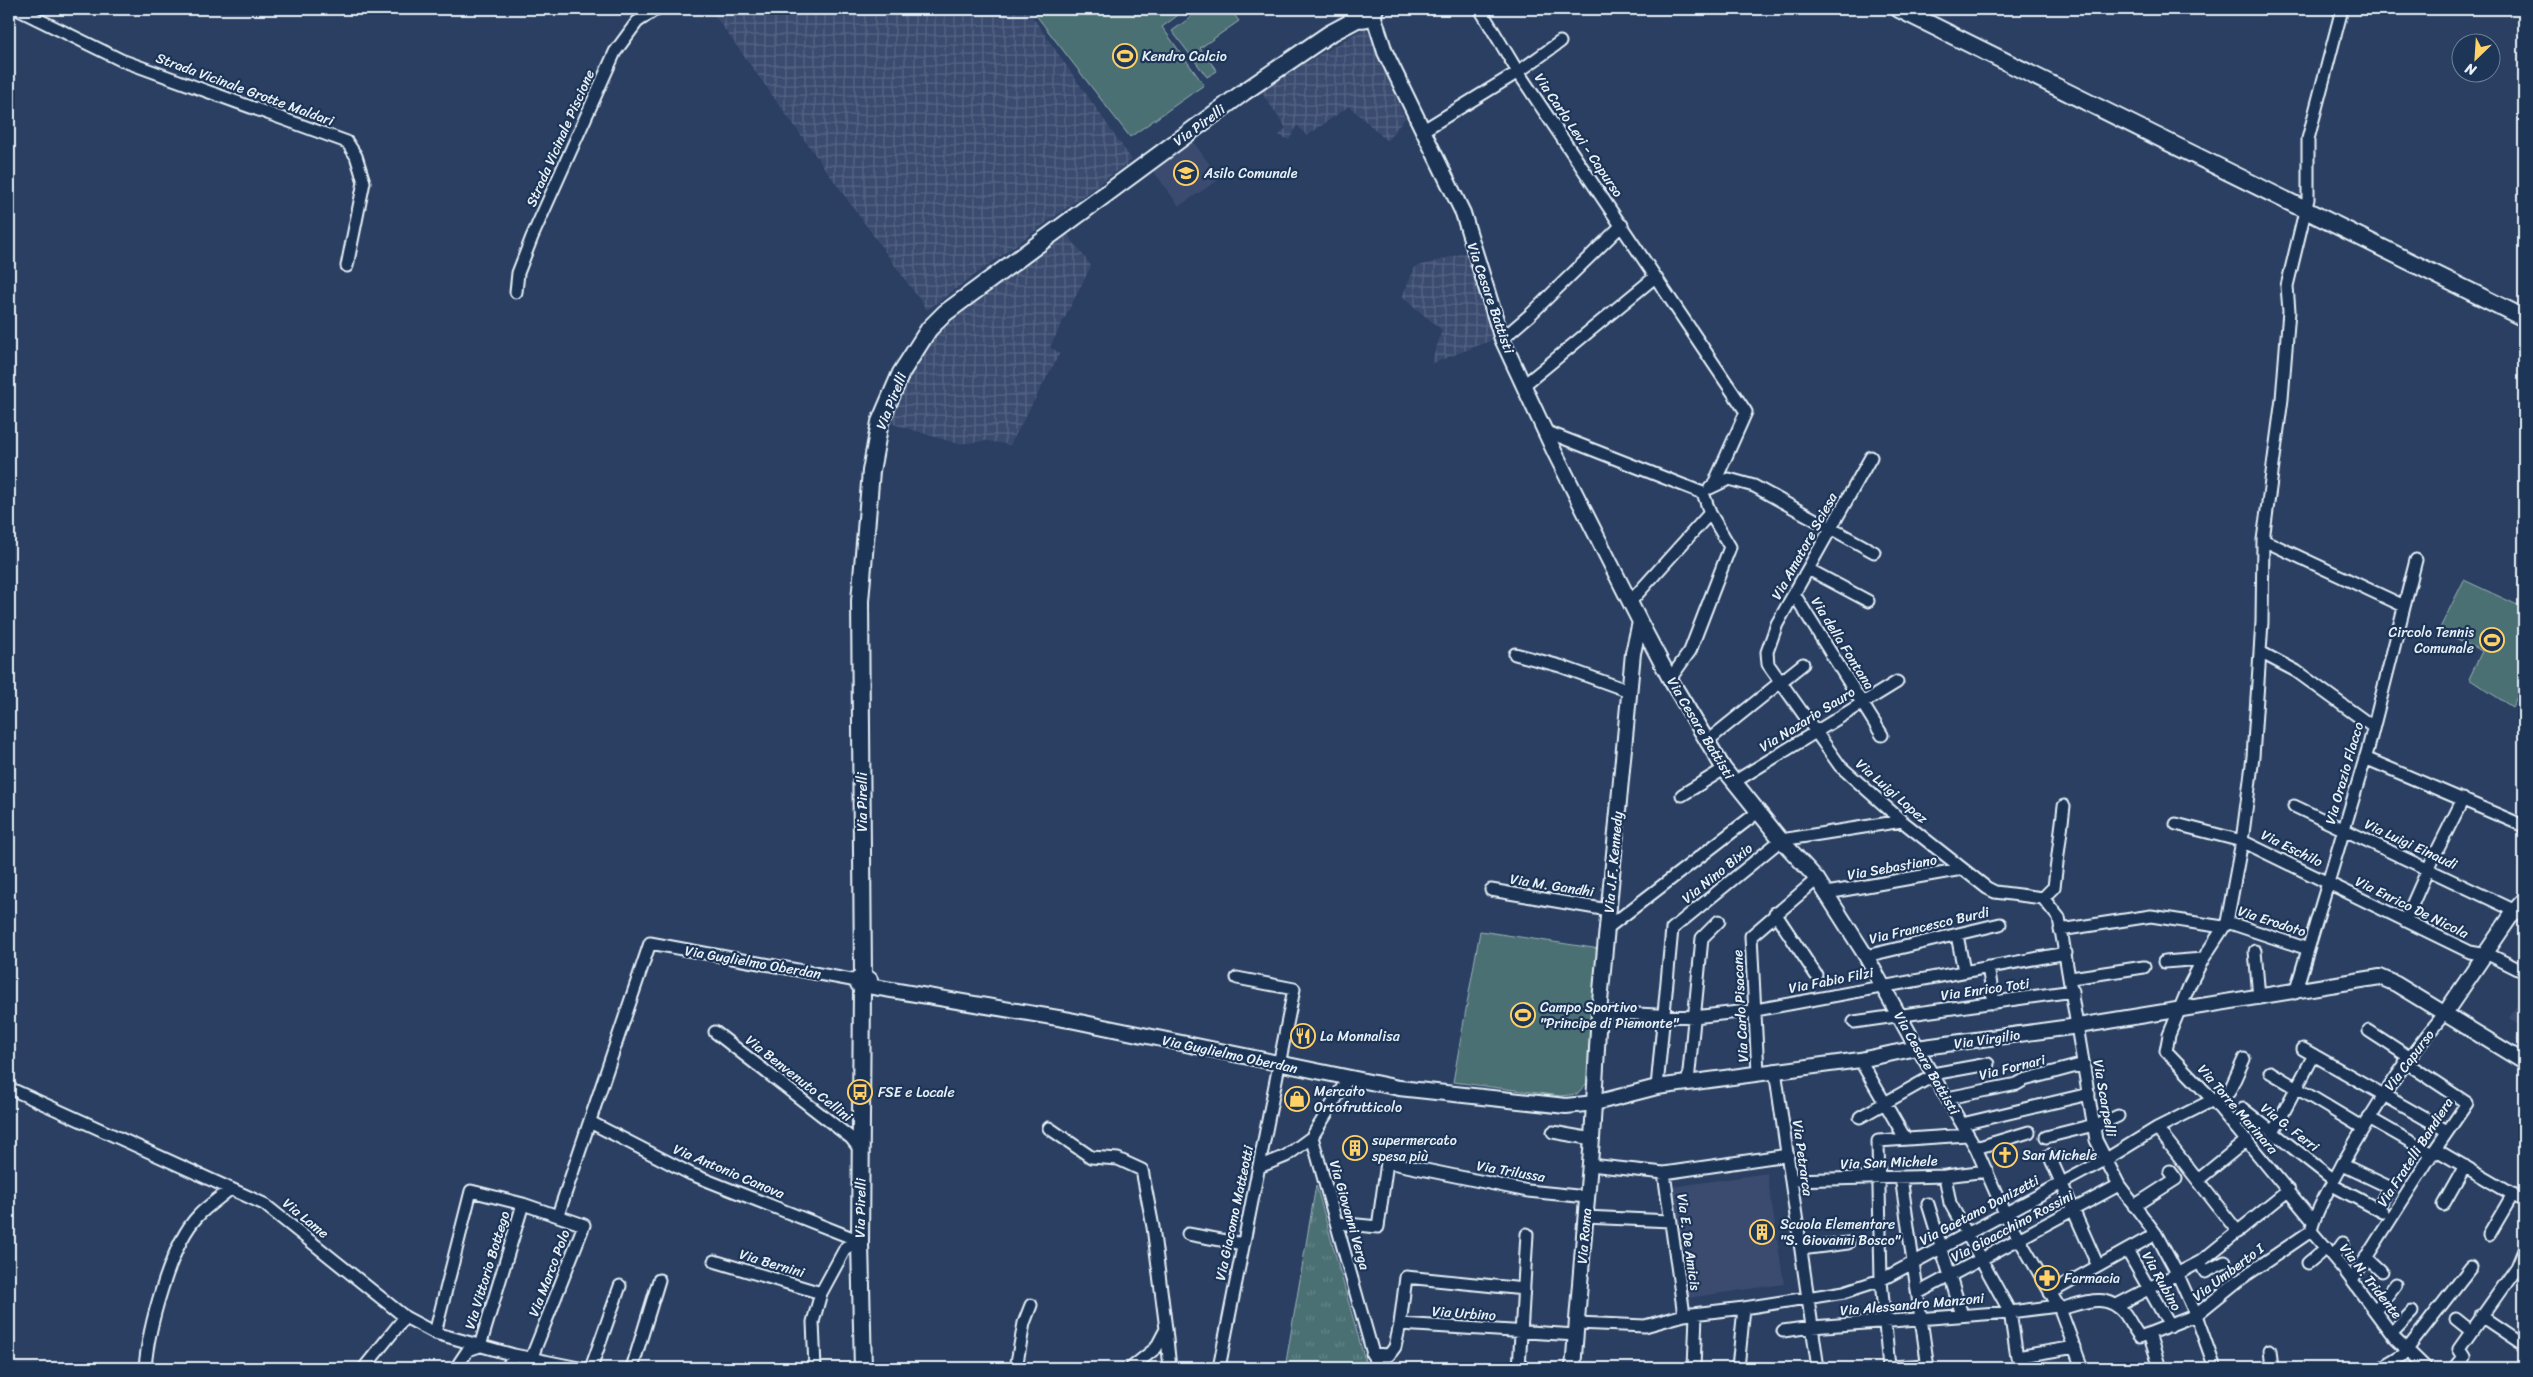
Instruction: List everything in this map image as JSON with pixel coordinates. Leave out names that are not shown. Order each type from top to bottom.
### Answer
[{"type":"main road","points":[[1899,9],[2524,318]]},
{"type":"main road","name":"Via Pirelli","points":[[863,1368],[860,1242],[863,983],[860,601],[871,471],[880,422],[901,373],[929,329],[945,313],[1244,92],[1361,13]]},
{"type":"street","name":"Strada Vicinale Grotte Maldari","points":[[17,9],[121,60],[347,142],[356,156],[364,182],[347,266]]},
{"type":"street","name":"Strada Vicinale Piscione","points":[[516,292],[518,273],[532,237],[615,52],[637,22],[656,9]]},
{"type":"street","name":"Via Carlo Levi - Capurso","points":[[1480,9],[1518,72],[1746,412],[1713,486]]},
{"type":"street","points":[[2178,1010],[2202,959],[2225,924],[2242,841],[2253,757],[2260,652],[2263,540],[2282,399],[2288,311],[2287,286],[2308,199],[2308,139],[2342,9]]},
{"type":"street","name":"Via Cesare Battisti","points":[[1361,13],[1385,52],[1463,213],[1502,339],[1545,431],[1670,679],[1706,742],[1724,769],[1781,840],[1817,878],[1866,956],[1976,1148],[2005,1214],[2059,1308],[2082,1368]]},
{"type":"street","points":[[1422,131],[1518,72],[1560,42]]},
{"type":"street","points":[[1502,339],[1532,314],[1622,225]]},
{"type":"street","points":[[1524,385],[1655,277]]},
{"type":"street","points":[[1545,431],[1702,493],[1710,513],[1730,546],[1690,650],[1670,679]]},
{"type":"street","name":"Via Amatore Sciesa","points":[[1766,652],[1777,624],[1871,456]]},
{"type":"street","points":[[1702,493],[1729,479],[1754,486],[1874,552]]},
{"type":"street","points":[[1630,602],[1710,513]]},
{"type":"street","points":[[2263,540],[2404,606]]},
{"type":"street","name":"Via Orazio Flacco","points":[[2295,992],[2365,758],[2416,560]]},
{"type":"street","points":[[1808,569],[1868,601]]},
{"type":"street","name":"Via della Fontana","points":[[1794,594],[1882,735]]},
{"type":"street","name":"Via J.F. Kennedy","points":[[1595,1103],[1599,1012],[1606,929],[1633,653],[1640,622]]},
{"type":"street","name":"Via Luigi Lopez","points":[[1766,652],[1768,664],[1778,682],[1840,766],[1902,821],[1987,888],[1995,892],[2043,898]]},
{"type":"street","points":[[2260,652],[2296,670],[2373,727]]},
{"type":"street","points":[[1515,654],[1560,666],[1629,690]]},
{"type":"street","points":[[1706,742],[1778,682],[1803,664]]},
{"type":"street","name":"Via Nazario Sauro","points":[[1734,782],[1897,682]]},
{"type":"street","points":[[2365,758],[2426,782],[2524,826]]},
{"type":"street","points":[[1682,795],[1724,769]]},
{"type":"street","points":[[2405,921],[2428,869],[2463,799]]},
{"type":"street","points":[[2043,898],[2054,887],[2064,806]]},
{"type":"street","name":"Via Luigi Einaudi","points":[[2294,806],[2428,869],[2521,908]]},
{"type":"street","points":[[1606,929],[1758,812]]},
{"type":"street","points":[[1781,840],[1902,821]]},
{"type":"street","name":"Via Eschilo","points":[[2176,824],[2242,841],[2328,882]]},
{"type":"street","name":"Via Nino Bixio","points":[[1664,1015],[1672,928],[1781,840]]},
{"type":"street","name":"Via Sebastiano","points":[[1827,894],[1962,869]]},
{"type":"street","name":"Via Carlo Pisacane","points":[[1758,1072],[1751,936],[1817,878]]},
{"type":"street","name":"Via Enrico De Nicola","points":[[2328,882],[2405,921],[2484,956],[2492,956],[2520,970]]},
{"type":"street","name":"Via M. Gandhi","points":[[1491,890],[1608,910]]},
{"type":"street","name":"Via Scarpelli","points":[[2043,898],[2056,911],[2059,918],[2071,978],[2096,1140],[2104,1160],[2119,1185],[2156,1234],[2177,1273],[2196,1315],[2215,1368]]},
{"type":"street","name":"Via Capurso","points":[[2312,1226],[2333,1183],[2383,1094],[2407,1060],[2445,1013],[2484,956],[2521,908]]},
{"type":"street","points":[[1775,913],[1816,975]]},
{"type":"street","name":"Via Erodoto","points":[[2060,930],[2151,916],[2225,924],[2308,949]]},
{"type":"street","points":[[1688,1082],[1702,938],[1719,921]]},
{"type":"street","name":"Via Francesco Burdi","points":[[1866,956],[2000,924]]},
{"type":"street","points":[[1957,935],[1964,971]]},
{"type":"street","name":"Via Guglielmo Oberdan","points":[[650,943],[1070,1020],[1279,1065],[1399,1088],[1566,1106],[1595,1103]]},
{"type":"street","name":"Via Marco Polo","points":[[558,1215],[650,943]]},
{"type":"street","points":[[2255,951],[2259,997]]},
{"type":"street","name":"Via Fabio Filzi","points":[[1599,1012],[1694,1017],[1756,1010],[1882,985],[2066,953]]},
{"type":"street","points":[[2164,962],[2202,959]]},
{"type":"street","points":[[1988,967],[1994,1003]]},
{"type":"street","points":[[2071,978],[2144,967]]},
{"type":"street","name":"Via Virgilio","points":[[1595,1103],[1657,1087],[1688,1082],[1860,1060],[1917,1048],[2078,1026],[2380,977],[2396,984],[2445,1013]]},
{"type":"street","name":"Via Giacomo Matteotti","points":[[1218,1368],[1294,989],[1237,978]]},
{"type":"street","name":"Via Enrico Toti","points":[[1854,1022],[2073,991]]},
{"type":"street","name":"Via Torre Marinara","points":[[2178,1010],[2169,1035],[2166,1051],[2212,1098],[2288,1190],[2312,1226]]},
{"type":"street","points":[[2445,1013],[2524,1062]]},
{"type":"street","points":[[1657,1087],[1664,1015]]},
{"type":"street","name":"Via Benvenuto Cellini","points":[[715,1032],[851,1138],[861,1151]]},
{"type":"street","points":[[2369,1032],[2407,1060]]},
{"type":"street","points":[[2303,1049],[2448,1131]]},
{"type":"street","points":[[2273,1132],[2314,1056]]},
{"type":"street","name":"Via Gaetano Donizetti","points":[[1808,1296],[1844,1292],[1881,1280],[2005,1214],[2212,1098],[2229,1092],[2244,1059]]},
{"type":"street","points":[[1860,1060],[1905,1138]]},
{"type":"street","name":"Via Fratelli Bandiera","points":[[2352,1280],[2391,1217],[2467,1103],[2407,1060]]},
{"type":"street","points":[[1860,1117],[1938,1073],[1988,1064]]},
{"type":"street","name":"Via Fornari","points":[[1947,1098],[2017,1084],[2024,1080],[2084,1064]]},
{"type":"street","name":"Via Petrarca","points":[[1775,1070],[1818,1368]]},
{"type":"street","points":[[2270,1072],[2363,1128]]},
{"type":"street","points":[[1259,1167],[1286,1156],[1312,1137],[1349,1077]]},
{"type":"street","name":"Via Lame","points":[[9,1088],[264,1204],[405,1317],[435,1333],[514,1355],[579,1368]]},
{"type":"street","points":[[1962,1124],[2089,1094]]},
{"type":"street","name":"Via Roma","points":[[1573,1368],[1584,1217],[1595,1103]]},
{"type":"street","name":"Via G. Ferri","points":[[2234,1126],[2243,1109],[2333,1183],[2391,1217]]},
{"type":"street","points":[[2046,1137],[2094,1126],[2118,1116]]},
{"type":"street","points":[[2369,1118],[2432,1154],[2440,1152],[2524,1201]]},
{"type":"street","name":"Via Antonio Canova","points":[[590,1122],[691,1174],[860,1242]]},
{"type":"street","points":[[1049,1128],[1091,1157],[1118,1159],[1142,1170],[1153,1227],[1170,1368]]},
{"type":"street","points":[[2158,1128],[2238,1232]]},
{"type":"street","points":[[1553,1132],[1592,1139]]},
{"type":"street","points":[[1976,1148],[2029,1132]]},
{"type":"street","points":[[1901,1177],[1915,1262],[1928,1367],[1889,1368],[1881,1280],[1878,1141],[1967,1135]]},
{"type":"street","name":"Via Giovanni Verga","points":[[1312,1137],[1377,1368]]},
{"type":"street","points":[[2198,1180],[2247,1140]]},
{"type":"street","points":[[1590,1165],[1664,1173],[1788,1155]]},
{"type":"street","points":[[2049,1155],[2098,1266]]},
{"type":"street","name":"Via Trilussa","points":[[1337,1223],[1378,1227],[1387,1162],[1528,1191],[1587,1197]]},
{"type":"street","points":[[2343,1165],[2389,1187],[2378,1209]]},
{"type":"street","points":[[2443,1206],[2465,1166]]},
{"type":"street","points":[[2134,1206],[2176,1179],[2170,1170]]},
{"type":"street","name":"Via San Michele","points":[[1791,1180],[1945,1176],[1987,1171]]},
{"type":"street","name":"Via E. De Amicis","points":[[1664,1173],[1670,1220],[1690,1314],[1694,1368]]},
{"type":"street","points":[[1945,1176],[1950,1203],[2010,1312],[2017,1357],[2075,1347]]},
{"type":"street","name":"Via Gioacchino Rossini","points":[[1918,1292],[2119,1185]]},
{"type":"street","points":[[145,1368],[146,1350],[159,1297],[174,1255],[196,1217],[230,1188]]},
{"type":"street","points":[[2117,1305],[2200,1262],[2288,1190]]},
{"type":"street","name":"Via Marco Polo","points":[[435,1333],[471,1191],[522,1204],[584,1225],[532,1359]]},
{"type":"street","points":[[2489,1235],[2513,1194]]},
{"type":"street","name":"Via Vittorio Bottego","points":[[480,1346],[522,1204]]},
{"type":"street","points":[[1928,1204],[1940,1249],[1962,1315]]},
{"type":"street","points":[[1584,1217],[1670,1220]]},
{"type":"street","name":"Via N. Tridente","points":[[2312,1226],[2329,1253],[2392,1333],[2406,1350],[2426,1368]]},
{"type":"street","name":"Via Umberto I","points":[[2149,1334],[2196,1315],[2239,1280],[2312,1226]]},
{"type":"street","points":[[1188,1234],[1242,1244]]},
{"type":"street","points":[[1519,1368],[1527,1234]]},
{"type":"street","points":[[2043,1306],[2051,1293],[2156,1234]]},
{"type":"street","points":[[815,1368],[813,1322],[821,1293],[846,1247],[860,1242]]},
{"type":"street","points":[[1802,1248],[1848,1243]]},
{"type":"street","points":[[2308,1263],[2329,1253],[2343,1243]]},
{"type":"street","name":"Via Rubino","points":[[2127,1250],[2170,1326]]},
{"type":"street","points":[[2455,1368],[2464,1357],[2459,1349],[2517,1267],[2524,1250]]},
{"type":"street","points":[[2366,1257],[2381,1271]]},
{"type":"street","name":"Via Bernini","points":[[714,1261],[821,1293]]},
{"type":"street","points":[[2200,1262],[2205,1272],[2225,1262]]},
{"type":"street","points":[[2382,1368],[2406,1350],[2471,1267]]},
{"type":"street","points":[[1372,1354],[1389,1355],[1395,1347],[1406,1277],[1524,1289]]},
{"type":"street","points":[[632,1368],[659,1280]]},
{"type":"street","points":[[2375,1311],[2396,1284]]},
{"type":"street","points":[[591,1368],[620,1286]]},
{"type":"street","points":[[1577,1329],[1645,1326],[1690,1314],[1744,1308],[1808,1296]]},
{"type":"street","points":[[2059,1308],[2102,1300],[2117,1305],[2140,1337],[2149,1334],[2160,1368]]},
{"type":"street","points":[[1016,1368],[1024,1323],[1031,1305]]},
{"type":"street","name":"Via Alessandro Manzoni","points":[[1783,1332],[1812,1327],[2010,1312],[2043,1306],[2059,1308]]},
{"type":"street","points":[[1738,1368],[1744,1308]]},
{"type":"street","points":[[2392,1333],[2412,1312]]},
{"type":"street","points":[[2481,1316],[2524,1345]]},
{"type":"street","points":[[364,1368],[405,1317]]},
{"type":"street","points":[[2456,1319],[2470,1331]]},
{"type":"street","name":"Via Urbino","points":[[1400,1324],[1522,1332],[1577,1329]]},
{"type":"street","points":[[1131,1368],[1156,1348],[1166,1329]]},
{"type":"street","points":[[456,1368],[468,1350],[480,1346]]},
{"type":"street","points":[[2270,1350],[2272,1368]]},
{"type":"street","points":[[507,1368],[514,1355]]},
{"type":"shaded area","points":[[710,9],[1027,9],[1132,160],[927,310]]},
{"type":"shaded area","points":[[1366,27],[1405,118],[1387,141],[1349,106],[1307,136],[1297,125],[1289,140],[1279,135],[1286,128],[1260,90]]},
{"type":"shaded area","name":"Asilo Comunale","points":[[1192,140],[1220,179],[1179,206],[1151,168]]},
{"type":"shaded area","points":[[1066,232],[1091,266],[1050,347],[1060,353],[1010,445],[987,441],[958,444],[890,423],[912,368],[948,319]]},
{"type":"shaded area","points":[[1468,252],[1495,339],[1431,364],[1442,330],[1402,297],[1415,267]]},
{"type":"shaded area","points":[[2524,993],[2524,1045],[2515,1040],[2523,1026],[2509,1018]]},
{"type":"shaded area","points":[[1767,1173],[1784,1284],[1687,1298],[1672,1187]]},
{"type":"green space","name":"Kendro Calcio","points":[[1042,9],[1172,9],[1177,16],[1162,27],[1204,85],[1130,137],[1035,14]]},
{"type":"green space","points":[[1187,9],[1230,9],[1239,21],[1200,48],[1217,71],[1207,77],[1172,31],[1191,17]]},
{"type":"green space","name":"Circolo Tennis Comunale","points":[[2464,580],[2524,608],[2524,683],[2512,707],[2469,679],[2482,651],[2439,630]]},
{"type":"green space","name":"Campo Sportivo \"Principe di Piemonte\"","points":[[1480,931],[1600,949],[1587,1083],[1577,1094],[1561,1096],[1453,1082]]},
{"type":"green space","points":[[1316,1185],[1367,1368],[1285,1368]]},
{"type":"place","name":"Kendro Calcio","points":[[1125,56]]},
{"type":"place","name":"Asilo Comunale","points":[[1186,173]]},
{"type":"place","name":"Circolo Tennis Comunale","points":[[2492,640]]},
{"type":"place","name":"Campo Sportivo \"Principe di Piemonte\"","points":[[1523,1015]]},
{"type":"place","name":"La Monnalisa","points":[[1303,1036]]},
{"type":"place","name":"FSE e Locale","points":[[860,1092]]},
{"type":"place","name":"Mercato Ortofrutticolo","points":[[1297,1099]]},
{"type":"place","name":"supermercato spesa più","points":[[1355,1148]]},
{"type":"place","name":"San Michele","points":[[2005,1155]]},
{"type":"place","name":"Scuola Elementare \"S. Giovanni Bosco\"","points":[[1762,1232]]},
{"type":"place","name":"Farmacia","points":[[2047,1278]]}]
